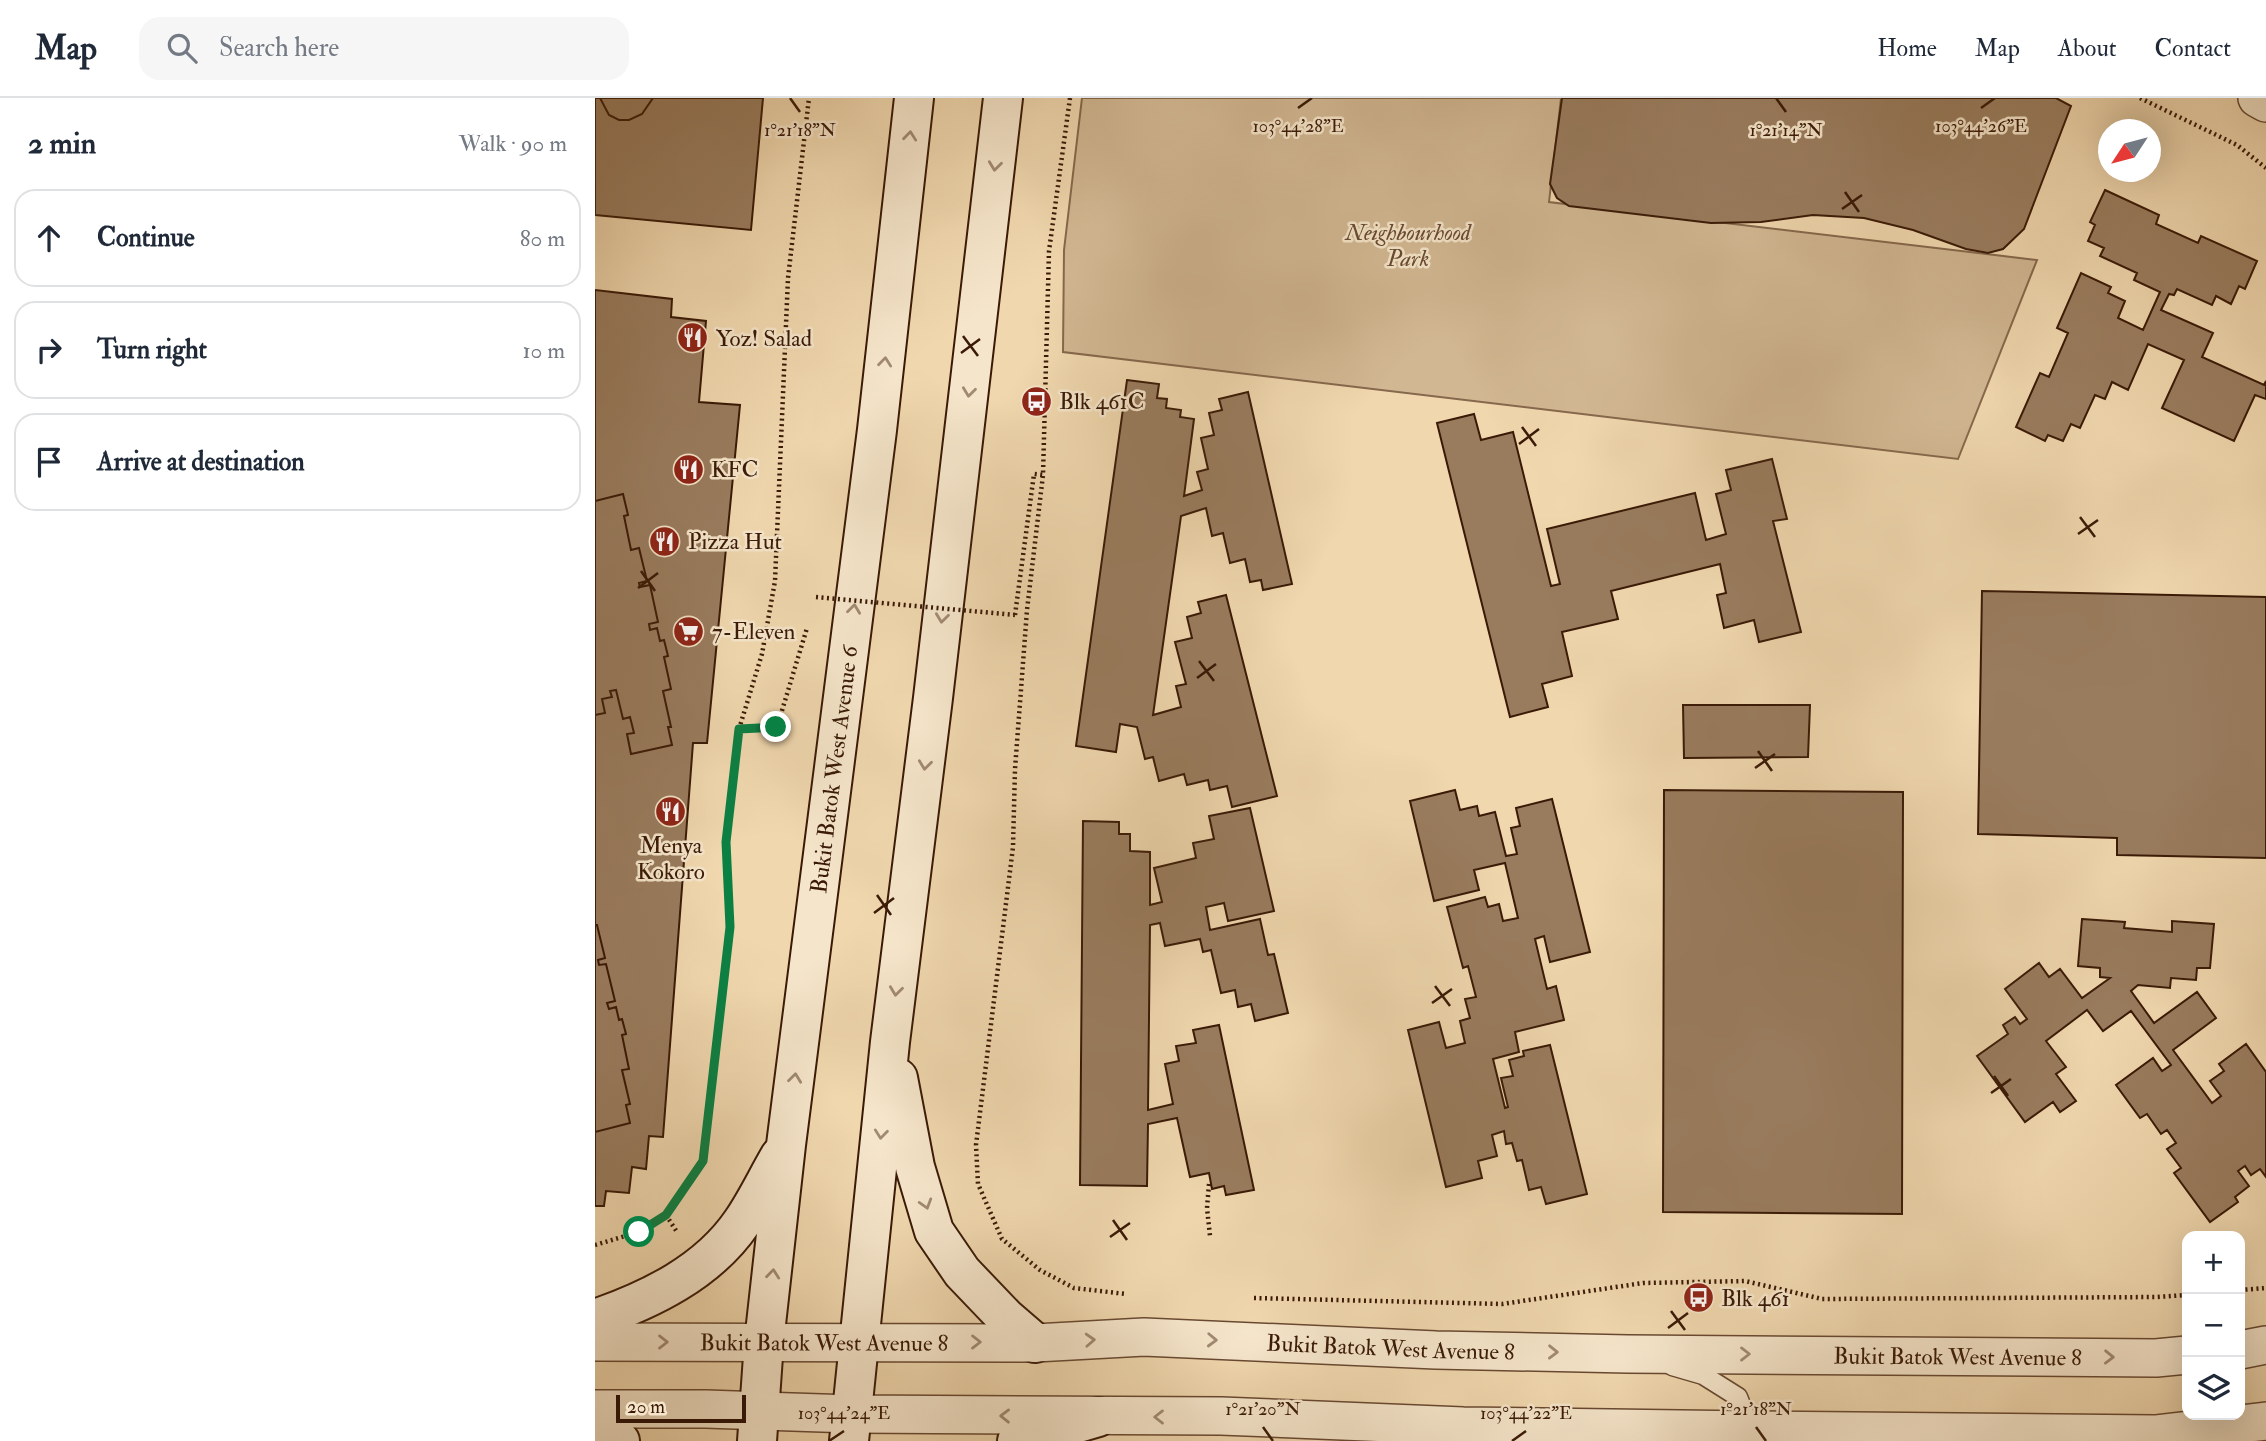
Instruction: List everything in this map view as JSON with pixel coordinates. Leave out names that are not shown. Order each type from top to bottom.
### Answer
[{"type":"street","name":"Bukit Batok West Avenue 6","points":[[757,1427],[786,1146],[877,430],[914,98]]},
{"type":"street","points":[[851,1427],[890,1042],[1003,98]]},
{"type":"street","points":[[2257,98],[2266,103]]},
{"type":"street","points":[[890,1042],[915,1167],[934,1231],[962,1272],[1006,1318],[1035,1343]]},
{"type":"street","points":[[595,1319],[659,1292],[701,1267],[741,1224],[786,1146]]},
{"type":"street","name":"Bukit Batok West Avenue 8","points":[[595,1342],[1035,1343],[1144,1338],[1436,1350],[1628,1354],[2156,1358],[2182,1355]]},
{"type":"street","points":[[2245,1348],[2266,1345]]},
{"type":"street","points":[[595,1409],[706,1409],[757,1427],[851,1427],[1098,1417],[1221,1416],[1463,1426],[2155,1434],[2266,1421]]},
{"type":"street","points":[[1017,1441],[1098,1417]]},
{"type":"street","points":[[595,1420],[620,1441]]},
{"type":"lane","points":[[1628,1354],[1703,1375],[1738,1397],[1751,1430]]},
{"type":"path","points":[[595,1245],[639,1232],[666,1215],[703,1161],[730,927],[726,842],[739,729],[762,654],[775,581],[788,278],[809,98]]},
{"type":"path","points":[[1070,98],[1049,251],[1043,475],[1027,610],[1015,769],[1013,847],[976,1145],[978,1184],[1002,1239],[1040,1269],[1074,1289],[1130,1295]]},
{"type":"path","points":[[2140,98],[2237,145],[2266,169]]},
{"type":"path","points":[[812,610],[816,597],[1015,615],[1034,474],[1043,475]]},
{"type":"path","points":[[739,729],[776,727],[808,623]]},
{"type":"path","points":[[1209,1184],[1207,1208],[1210,1236]]},
{"type":"path","points":[[1240,1297],[1502,1304],[1643,1283],[1745,1281],[1822,1298],[2157,1297],[2182,1294]]},
{"type":"path","points":[[2245,1290],[2266,1288]]},
{"type":"green space","name":"Neighbourhood Park","points":[[1082,98],[1561,98],[1549,202],[2037,260],[1958,459],[1063,352],[1064,250]]},
{"type":"building","points":[[595,98],[763,98],[751,230],[595,215]]},
{"type":"building","points":[[600,98],[653,98],[642,114],[629,120],[619,120],[609,115]]},
{"type":"building","points":[[1562,98],[2056,98],[2071,106],[2024,229],[2003,249],[1988,253],[1966,249],[1913,230],[1864,218],[1813,215],[1761,222],[1711,223],[1569,206],[1557,198],[1550,184]]},
{"type":"building","points":[[2105,190],[2159,215],[2156,224],[2198,243],[2201,236],[2257,261],[2245,289],[2239,286],[2231,304],[2216,296],[2212,305],[2177,289],[2174,295],[2169,294],[2161,310],[2213,333],[2202,357],[2264,385],[2266,381],[2266,399],[2255,395],[2234,441],[2162,408],[2184,360],[2148,344],[2128,390],[2112,382],[2105,399],[2095,395],[2080,428],[2071,424],[2063,441],[2048,435],[2045,441],[2016,427],[2040,373],[2049,377],[2068,333],[2057,328],[2081,273],[2111,287],[2108,293],[2125,301],[2118,318],[2143,330],[2160,292],[2134,280],[2137,273],[2100,256],[2104,248],[2088,241],[2095,225],[2090,222]]},
{"type":"building","points":[[595,290],[672,299],[671,317],[706,321],[699,402],[740,405],[707,743],[693,743],[663,1137],[649,1136],[646,1169],[632,1167],[629,1193],[606,1191],[604,1206],[595,1206]]},
{"type":"building","points":[[1127,380],[1159,384],[1157,398],[1167,399],[1166,408],[1181,410],[1180,417],[1194,419],[1184,496],[1202,490],[1197,472],[1208,469],[1201,438],[1214,435],[1209,413],[1222,410],[1219,399],[1248,392],[1292,584],[1263,590],[1261,580],[1250,582],[1245,559],[1230,563],[1223,533],[1212,536],[1206,508],[1181,516],[1153,715],[1181,707],[1176,686],[1186,684],[1175,642],[1192,638],[1187,617],[1201,613],[1198,602],[1226,595],[1277,796],[1232,807],[1227,786],[1210,790],[1208,780],[1187,785],[1184,774],[1159,781],[1153,757],[1145,759],[1137,727],[1120,724],[1116,752],[1076,746]]},
{"type":"building","points":[[1474,414],[1481,440],[1513,432],[1551,586],[1560,584],[1547,529],[1695,493],[1706,540],[1726,534],[1716,494],[1731,490],[1726,470],[1772,459],[1787,519],[1773,521],[1801,632],[1759,642],[1754,620],[1724,628],[1717,595],[1726,593],[1720,564],[1611,591],[1618,619],[1562,632],[1572,676],[1542,684],[1548,707],[1510,717],[1437,423]]},
{"type":"building","points":[[623,494],[628,515],[624,516],[631,550],[639,548],[647,581],[639,583],[640,587],[650,585],[658,622],[649,624],[650,630],[657,628],[660,641],[664,640],[668,656],[664,657],[671,689],[663,691],[672,745],[631,754],[627,734],[634,733],[630,717],[623,719],[616,690],[610,691],[612,697],[602,699],[605,713],[595,715],[595,501]]},
{"type":"building","points":[[1982,591],[2266,597],[2266,858],[2117,855],[2117,838],[1978,834]]},
{"type":"building","points":[[1683,705],[1810,705],[1808,757],[1684,758]]},
{"type":"building","points":[[1455,790],[1460,810],[1477,806],[1479,816],[1495,812],[1506,856],[1517,854],[1511,828],[1520,826],[1516,808],[1552,799],[1590,952],[1550,962],[1544,936],[1535,939],[1547,989],[1556,986],[1564,1020],[1515,1032],[1519,1052],[1493,1059],[1505,1108],[1508,1107],[1501,1078],[1513,1076],[1509,1060],[1524,1056],[1523,1051],[1550,1045],[1587,1194],[1546,1204],[1541,1187],[1529,1190],[1522,1160],[1517,1161],[1512,1143],[1506,1144],[1504,1131],[1492,1135],[1497,1156],[1478,1161],[1482,1178],[1446,1187],[1408,1030],[1439,1022],[1446,1048],[1465,1043],[1460,1021],[1470,1018],[1465,999],[1476,997],[1468,966],[1463,968],[1447,907],[1485,897],[1488,907],[1499,904],[1503,921],[1518,918],[1505,863],[1474,870],[1479,890],[1434,901],[1410,801]]},
{"type":"building","points":[[1664,790],[1903,792],[1902,1214],[1663,1212]]},
{"type":"building","points":[[1250,808],[1274,911],[1228,921],[1224,903],[1206,907],[1210,930],[1260,919],[1268,955],[1274,954],[1288,1013],[1255,1021],[1251,1004],[1238,1007],[1235,990],[1221,993],[1211,950],[1203,952],[1200,939],[1165,946],[1160,923],[1150,925],[1148,1110],[1173,1104],[1165,1064],[1179,1061],[1176,1046],[1196,1043],[1193,1030],[1219,1025],[1254,1190],[1226,1195],[1224,1186],[1212,1189],[1209,1173],[1190,1177],[1177,1118],[1148,1124],[1147,1186],[1080,1185],[1083,821],[1119,822],[1119,834],[1130,834],[1130,851],[1150,852],[1150,905],[1162,902],[1154,868],[1196,858],[1193,843],[1214,839],[1209,816]]},
{"type":"building","points":[[2082,919],[2125,922],[2124,928],[2172,932],[2172,921],[2214,924],[2210,968],[2197,968],[2196,980],[2171,978],[2170,988],[2138,985],[2131,991],[2154,1023],[2197,992],[2216,1018],[2173,1050],[2212,1103],[2221,1096],[2210,1081],[2224,1071],[2219,1064],[2246,1044],[2266,1072],[2266,1177],[2260,1169],[2251,1175],[2245,1166],[2238,1171],[2249,1186],[2235,1197],[2238,1202],[2210,1222],[2174,1173],[2181,1168],[2167,1149],[2176,1143],[2167,1130],[2161,1134],[2147,1114],[2140,1118],[2116,1085],[2153,1058],[2162,1071],[2171,1065],[2131,1011],[2103,1031],[2087,1010],[2046,1041],[2066,1067],[2056,1074],[2076,1101],[2060,1112],[2053,1102],[2025,1122],[1977,1056],[2008,1034],[2003,1025],[2015,1017],[2020,1024],[2027,1019],[2005,989],[2039,963],[2049,977],[2060,969],[2082,998],[2110,978],[2100,977],[2100,968],[2078,966]]},
{"type":"building","points":[[595,925],[605,958],[598,960],[599,965],[606,964],[615,1001],[607,1003],[609,1009],[616,1007],[626,1034],[622,1035],[629,1069],[622,1070],[630,1104],[626,1105],[630,1123],[595,1132]]},
{"type":"place","name":"Yoz! Salad","points":[[693,338]]},
{"type":"place","name":"Blk 461C","points":[[1036,401]]},
{"type":"place","name":"KFC","points":[[688,469]]},
{"type":"place","name":"Pizza Hut","points":[[665,541]]},
{"type":"place","name":"7-Eleven","points":[[689,631]]},
{"type":"place","name":"Menya Kokoro","points":[[671,811]]},
{"type":"place","name":"Blk 461","points":[[1698,1298]]},
{"type":"route","points":[[639,1232],[666,1215],[703,1161],[730,927],[726,842],[739,729],[776,727]]}]
